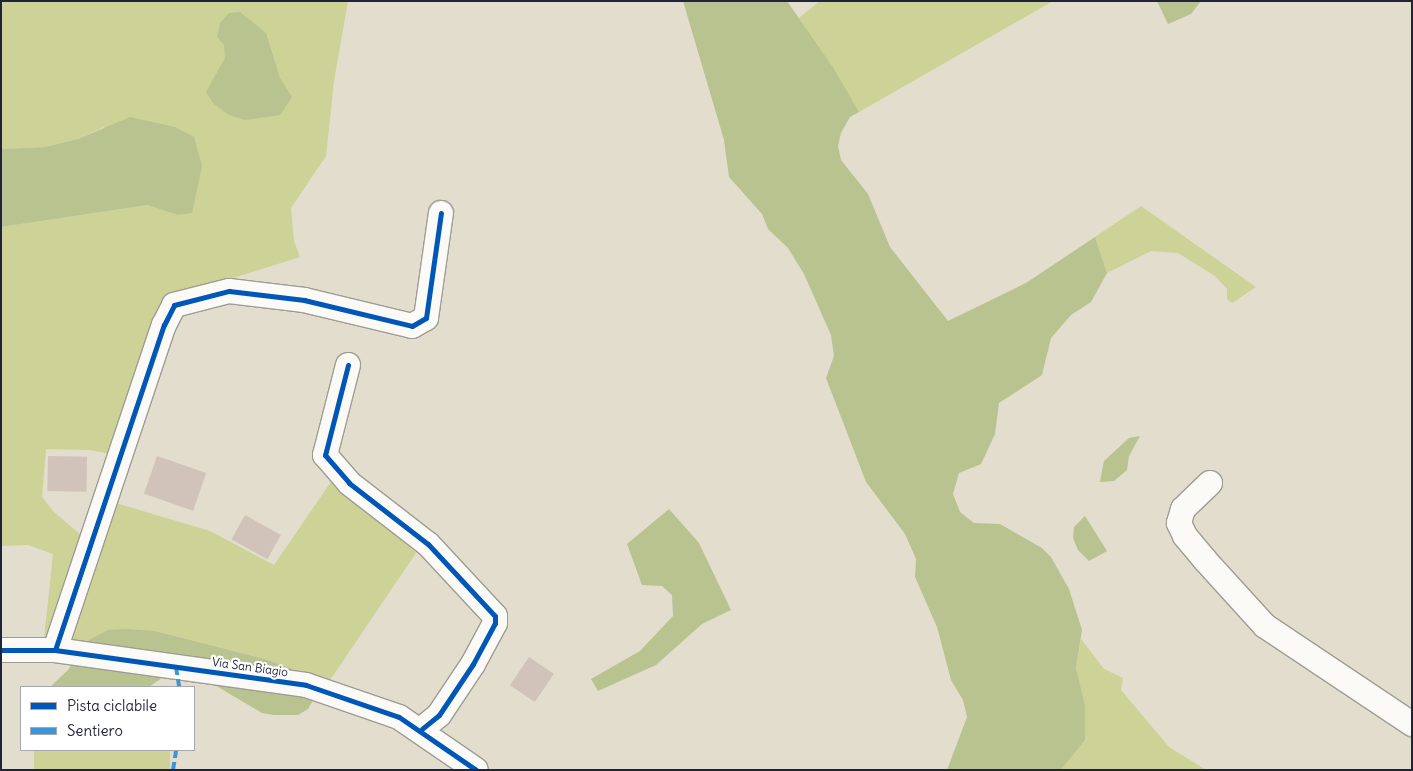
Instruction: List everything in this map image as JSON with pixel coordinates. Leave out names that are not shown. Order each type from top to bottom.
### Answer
[{"type":"street","points":[[55,650],[164,325],[174,305],[229,291],[304,300],[412,326],[426,318],[441,213]]},
{"type":"street","points":[[348,365],[324,455],[349,483],[428,544],[495,616],[495,623],[473,664],[439,714],[422,730]]},
{"type":"street","points":[[1210,483],[1183,509],[1179,523],[1185,536],[1205,560],[1266,626],[1412,724]]},
{"type":"street","name":"Via San Biagio","points":[[1,650],[55,650],[306,685],[381,708],[422,730],[476,770]]},
{"type":"green space","points":[[4,1],[348,1],[334,81],[326,156],[291,208],[294,241],[300,257],[173,297],[116,455],[90,450],[46,449],[42,497],[54,512],[88,541],[43,648],[53,554],[28,545],[1,546],[1,227],[148,205],[177,215],[104,127],[78,139],[45,147],[1,149],[1,5]]},
{"type":"green space","points":[[683,1],[787,1],[834,69],[859,112],[850,117],[841,133],[838,146],[841,160],[868,194],[890,247],[948,321],[1026,283],[1095,237],[1107,273],[1091,302],[1071,315],[1051,338],[1042,375],[999,403],[995,434],[981,464],[959,473],[953,494],[960,512],[974,523],[1000,524],[1042,548],[1051,557],[1069,589],[1082,630],[1076,668],[1085,705],[1085,740],[1061,770],[947,770],[967,717],[963,700],[951,680],[937,627],[915,577],[916,559],[905,534],[866,482],[826,378],[834,356],[831,335],[804,274],[788,248],[768,229],[762,214],[729,177],[724,140]]},
{"type":"green space","points":[[820,1],[1053,1],[859,112],[799,18]]},
{"type":"green space","points":[[1157,1],[1201,1],[1191,14],[1168,24]]},
{"type":"green space","points":[[240,12],[266,33],[280,78],[292,97],[280,115],[245,120],[229,115],[213,103],[206,92],[225,58],[224,45],[217,37],[220,23],[229,13]]},
{"type":"green space","points":[[130,117],[175,127],[194,137],[202,166],[192,213],[177,215],[148,205],[1,227],[1,149],[45,147],[78,139]]},
{"type":"green space","points":[[1141,206],[1256,287],[1232,303],[1227,299],[1227,289],[1215,276],[1178,253],[1151,251],[1107,273],[1095,237]]},
{"type":"green space","points":[[1140,436],[1129,456],[1127,470],[1114,481],[1100,482],[1104,461],[1129,438]]},
{"type":"green space","points":[[335,476],[416,553],[326,686],[312,684],[290,668],[265,659],[155,631],[108,630],[81,651],[66,649],[116,503],[210,531],[274,565]]},
{"type":"green space","points":[[669,509],[699,543],[731,610],[702,624],[656,665],[598,691],[591,679],[640,651],[673,616],[672,595],[662,586],[642,585],[627,544]]},
{"type":"green space","points":[[1085,516],[1107,551],[1089,561],[1078,550],[1073,538],[1074,527]]},
{"type":"green space","points":[[108,630],[155,631],[265,659],[290,668],[306,678],[315,697],[308,709],[298,715],[274,715],[262,713],[203,678],[166,675],[150,686],[51,686],[68,670],[89,640]]},
{"type":"green space","points":[[1081,639],[1104,669],[1123,678],[1121,690],[1169,747],[1206,770],[1061,770],[1085,740],[1085,705],[1076,668]]},
{"type":"green space","points":[[34,751],[170,751],[170,770],[34,770]]},
{"type":"building","points":[[48,456],[87,457],[86,492],[47,491]]},
{"type":"building","points":[[157,456],[206,473],[193,511],[144,494]]},
{"type":"building","points":[[245,515],[281,535],[267,559],[231,539]]},
{"type":"building","points":[[529,657],[554,674],[535,702],[510,685]]},
{"type":"marked path","points":[[176,667],[179,686]]},
{"type":"marked path","points":[[173,770],[176,751]]},
{"type":"cycle path","points":[[55,650],[164,325],[174,305],[229,291],[304,300],[412,326],[426,318],[441,213]]},
{"type":"cycle path","points":[[348,365],[325,455],[349,483],[428,544],[495,616],[495,623],[473,664],[439,715],[422,729]]},
{"type":"cycle path","points":[[1,650],[55,650],[306,685],[399,717],[476,770]]}]
